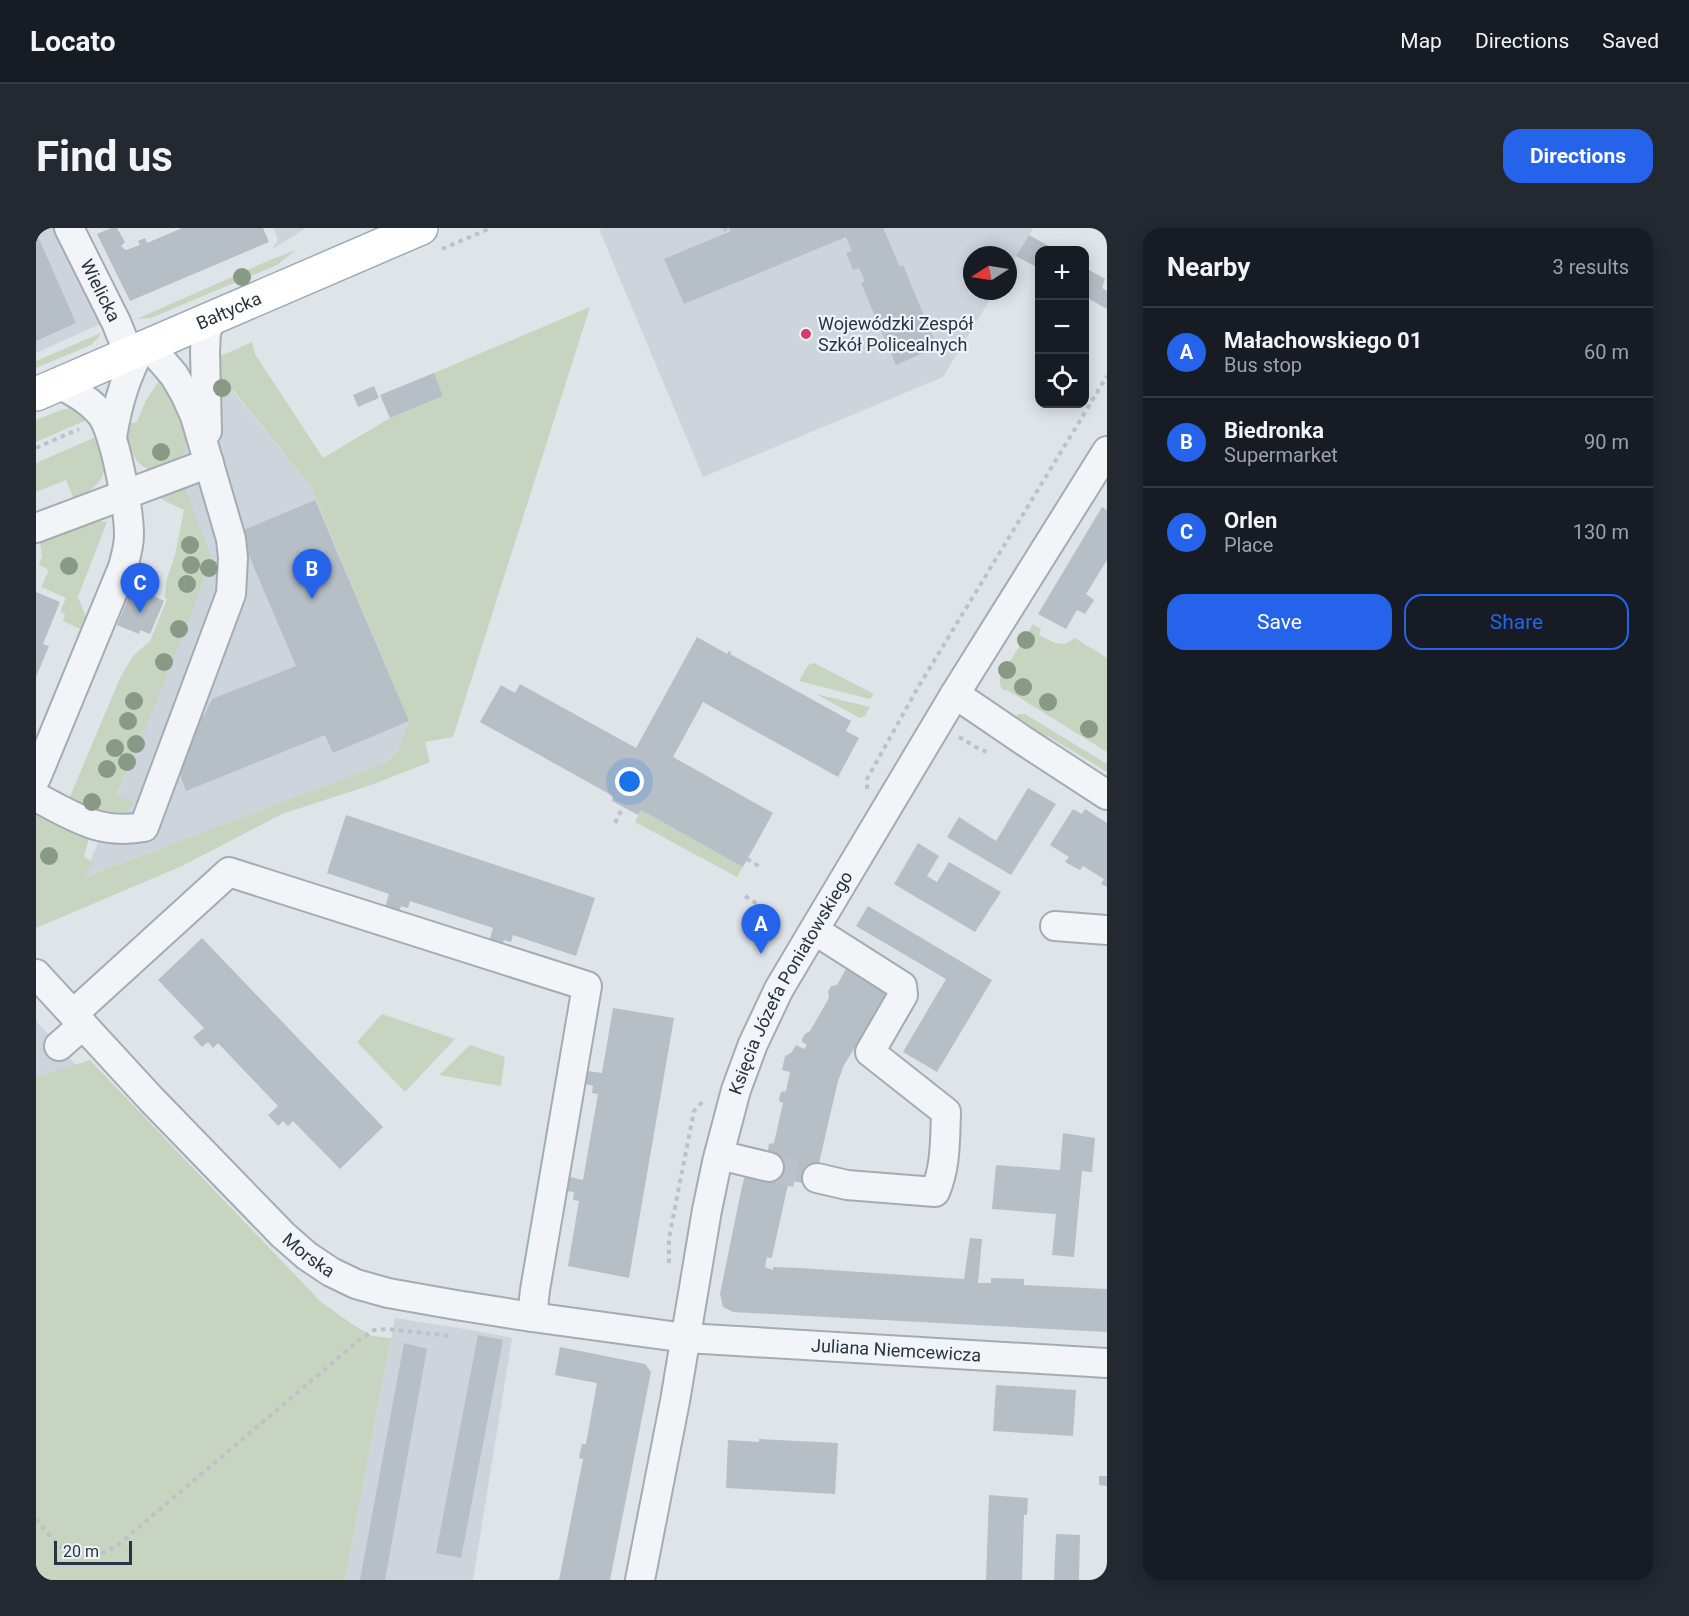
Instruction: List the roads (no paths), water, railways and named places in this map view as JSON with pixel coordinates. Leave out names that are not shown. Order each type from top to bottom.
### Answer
[{"type":"main road","name":"Bałtycka","points":[[47,389],[421,228]]},
{"type":"street","name":"Wielicka","points":[[69,228],[116,322],[140,350],[174,375],[195,416],[209,463]]},
{"type":"street","points":[[36,797],[83,822],[101,828],[129,830],[144,827],[231,594],[233,558],[231,539],[209,463],[205,351],[206,332],[212,318]]},
{"type":"street","points":[[112,437],[119,399],[132,364],[140,350]]},
{"type":"street","points":[[36,778],[123,567],[129,534],[124,495],[112,437],[102,414],[72,390],[47,389]]},
{"type":"street","name":"Księcia Józefa Poniatowskiego","points":[[640,1580],[719,1155],[736,1090],[753,1044],[779,989],[814,930],[955,694],[1107,450]]},
{"type":"street","points":[[36,528],[209,463]]},
{"type":"street","points":[[955,694],[1107,795]]},
{"type":"street","points":[[59,1046],[78,1020],[229,872],[587,986],[532,1317]]},
{"type":"street","points":[[1055,926],[1107,930]]},
{"type":"street","points":[[814,930],[902,986],[903,995],[870,1052],[946,1112],[944,1161],[935,1192],[846,1185],[817,1178]]},
{"type":"street","name":"Morska","points":[[36,974],[152,1100],[283,1235],[307,1256],[331,1272],[370,1288],[445,1303],[686,1338]]},
{"type":"street","points":[[719,1155],[769,1167]]},
{"type":"street","name":"Juliana Niemcewicza","points":[[686,1338],[1107,1363]]},
{"type":"tunnel","points":[[769,1167],[817,1178]]},
{"type":"place","name":"Wojewódzki Zespół Szkół Policealnych","points":[[806,334]]},
{"type":"place","name":"Biedronka","points":[[312,599]]},
{"type":"place","name":"Orlen","points":[[140,613]]},
{"type":"place","name":"Małachowskiego 01","points":[[761,954]]}]
